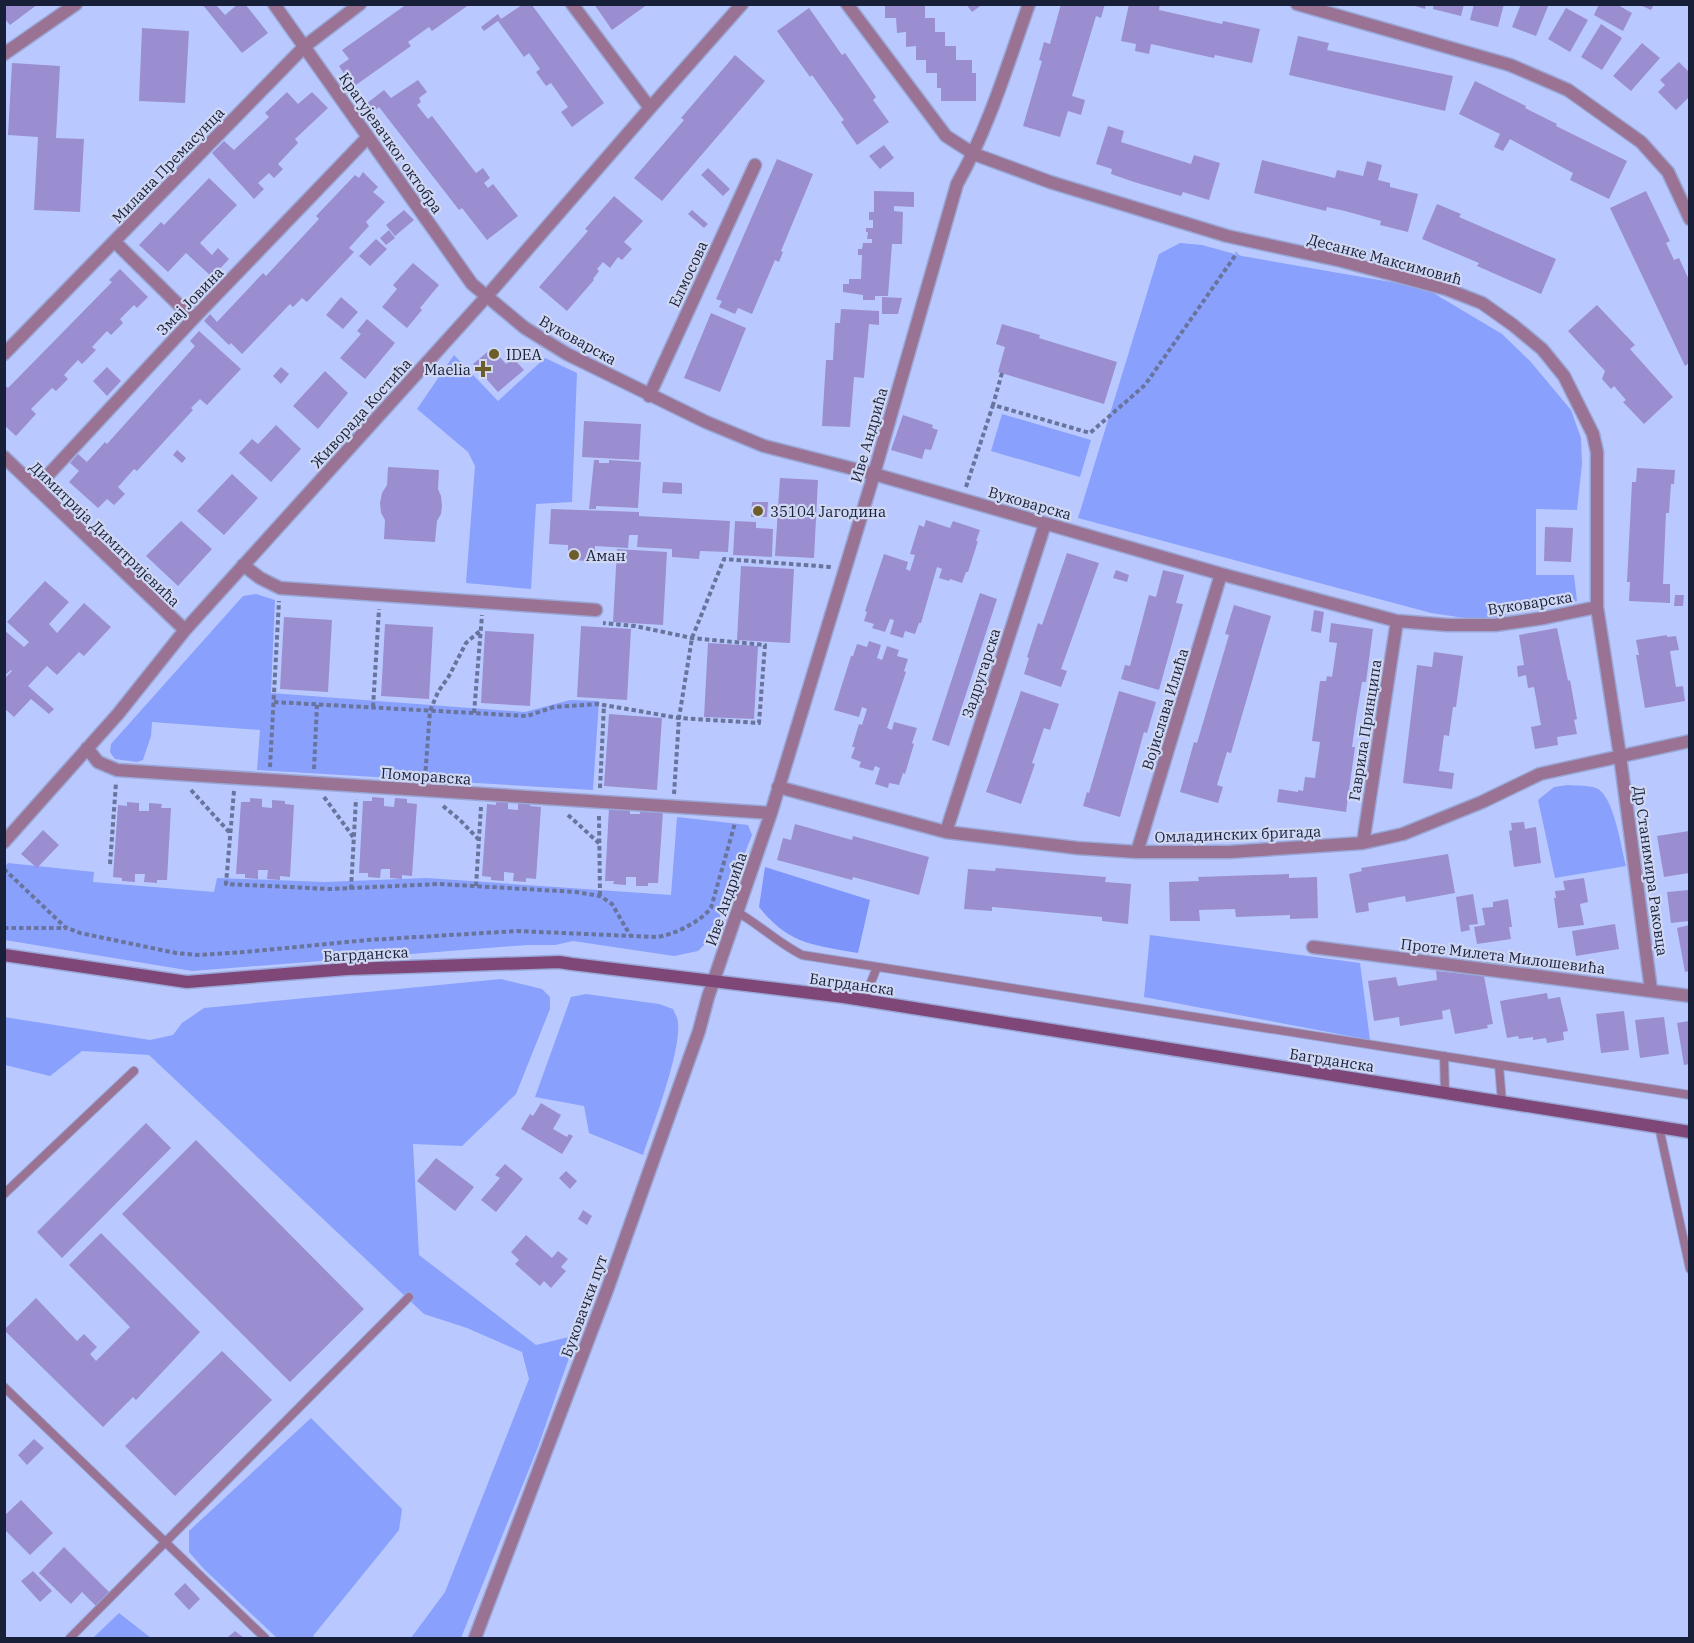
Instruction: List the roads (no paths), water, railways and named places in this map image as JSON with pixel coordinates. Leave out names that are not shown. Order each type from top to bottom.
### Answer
[{"type":"main road","name":"Багрданска","points":[[4,955],[187,982],[346,969],[559,963],[864,1000],[1689,1132]]},
{"type":"street","points":[[6,49],[76,4]]},
{"type":"street","name":"Крагујевачког октобра","points":[[274,4],[472,284],[487,296]]},
{"type":"street","name":"Милана Премасунца","points":[[4,354],[305,46],[360,4]]},
{"type":"street","points":[[572,4],[650,108]]},
{"type":"street","name":"Живорада Костића","points":[[4,843],[118,714],[185,630],[487,296],[742,4]]},
{"type":"street","name":"Десанке Максимовић","points":[[847,4],[946,136],[974,154],[1050,182],[1246,240],[1342,261],[1446,289],[1482,303],[1542,349],[1564,376],[1593,434],[1597,453],[1597,607],[1620,756]]},
{"type":"street","name":"Иве Андрића","points":[[714,981],[771,813],[874,474],[957,184],[989,122],[1029,4]]},
{"type":"street","points":[[1297,4],[1510,65],[1568,90],[1641,142],[1668,172],[1689,219]]},
{"type":"street","name":"Змај Јовина","points":[[36,488],[193,319],[368,137]]},
{"type":"street","name":"Елмосова","points":[[649,396],[755,165]]},
{"type":"street","points":[[115,242],[193,319]]},
{"type":"street","name":"Вуковарска","points":[[487,296],[525,328],[567,354],[649,396],[764,446],[874,474],[1221,574],[1397,621],[1495,626],[1597,607]]},
{"type":"street","name":"Димитрија Димитријевића","points":[[4,458],[185,630]]},
{"type":"street","name":"Задругарска","points":[[946,832],[1045,524]]},
{"type":"street","points":[[243,565],[260,578],[280,588],[596,610]]},
{"type":"street","name":"Војислава Илића","points":[[1137,852],[1221,574]]},
{"type":"street","name":"Гаврила Принципа","points":[[1363,843],[1397,621]]},
{"type":"street","name":"Омладинских бригада","points":[[778,787],[946,832],[1077,848],[1137,852],[1229,852],[1363,843],[1413,830],[1482,802],[1540,774],[1689,741]]},
{"type":"street","name":"Поморавска","points":[[87,748],[98,762],[117,770],[771,813]]},
{"type":"street","name":"Др Станимира Раковца","points":[[1620,756],[1651,990]]},
{"type":"street","name":"Проте Милета Милошевића","points":[[1313,947],[1689,996]]},
{"type":"street","name":"Буковачки пут","points":[[475,1638],[607,1290],[699,1031],[714,981]]},
{"type":"lane","points":[[737,912],[753,921],[784,946],[802,955],[1689,1095]]},
{"type":"lane","points":[[864,1000],[877,967]]},
{"type":"lane","points":[[1444,1056],[1445,1094]]},
{"type":"lane","points":[[1499,1065],[1502,1103]]},
{"type":"lane","points":[[4,1194],[134,1071]]},
{"type":"lane","points":[[1659,1127],[1689,1269]]},
{"type":"lane","points":[[70,1638],[409,1297]]},
{"type":"lane","points":[[4,1387],[265,1638]]},
{"type":"place","name":"IDEA","points":[[494,354]]},
{"type":"place","name":"Maelia","points":[[483,369]]},
{"type":"place","name":"35104 Јагодина","points":[[758,511]]},
{"type":"place","name":"Аман","points":[[574,555]]}]
